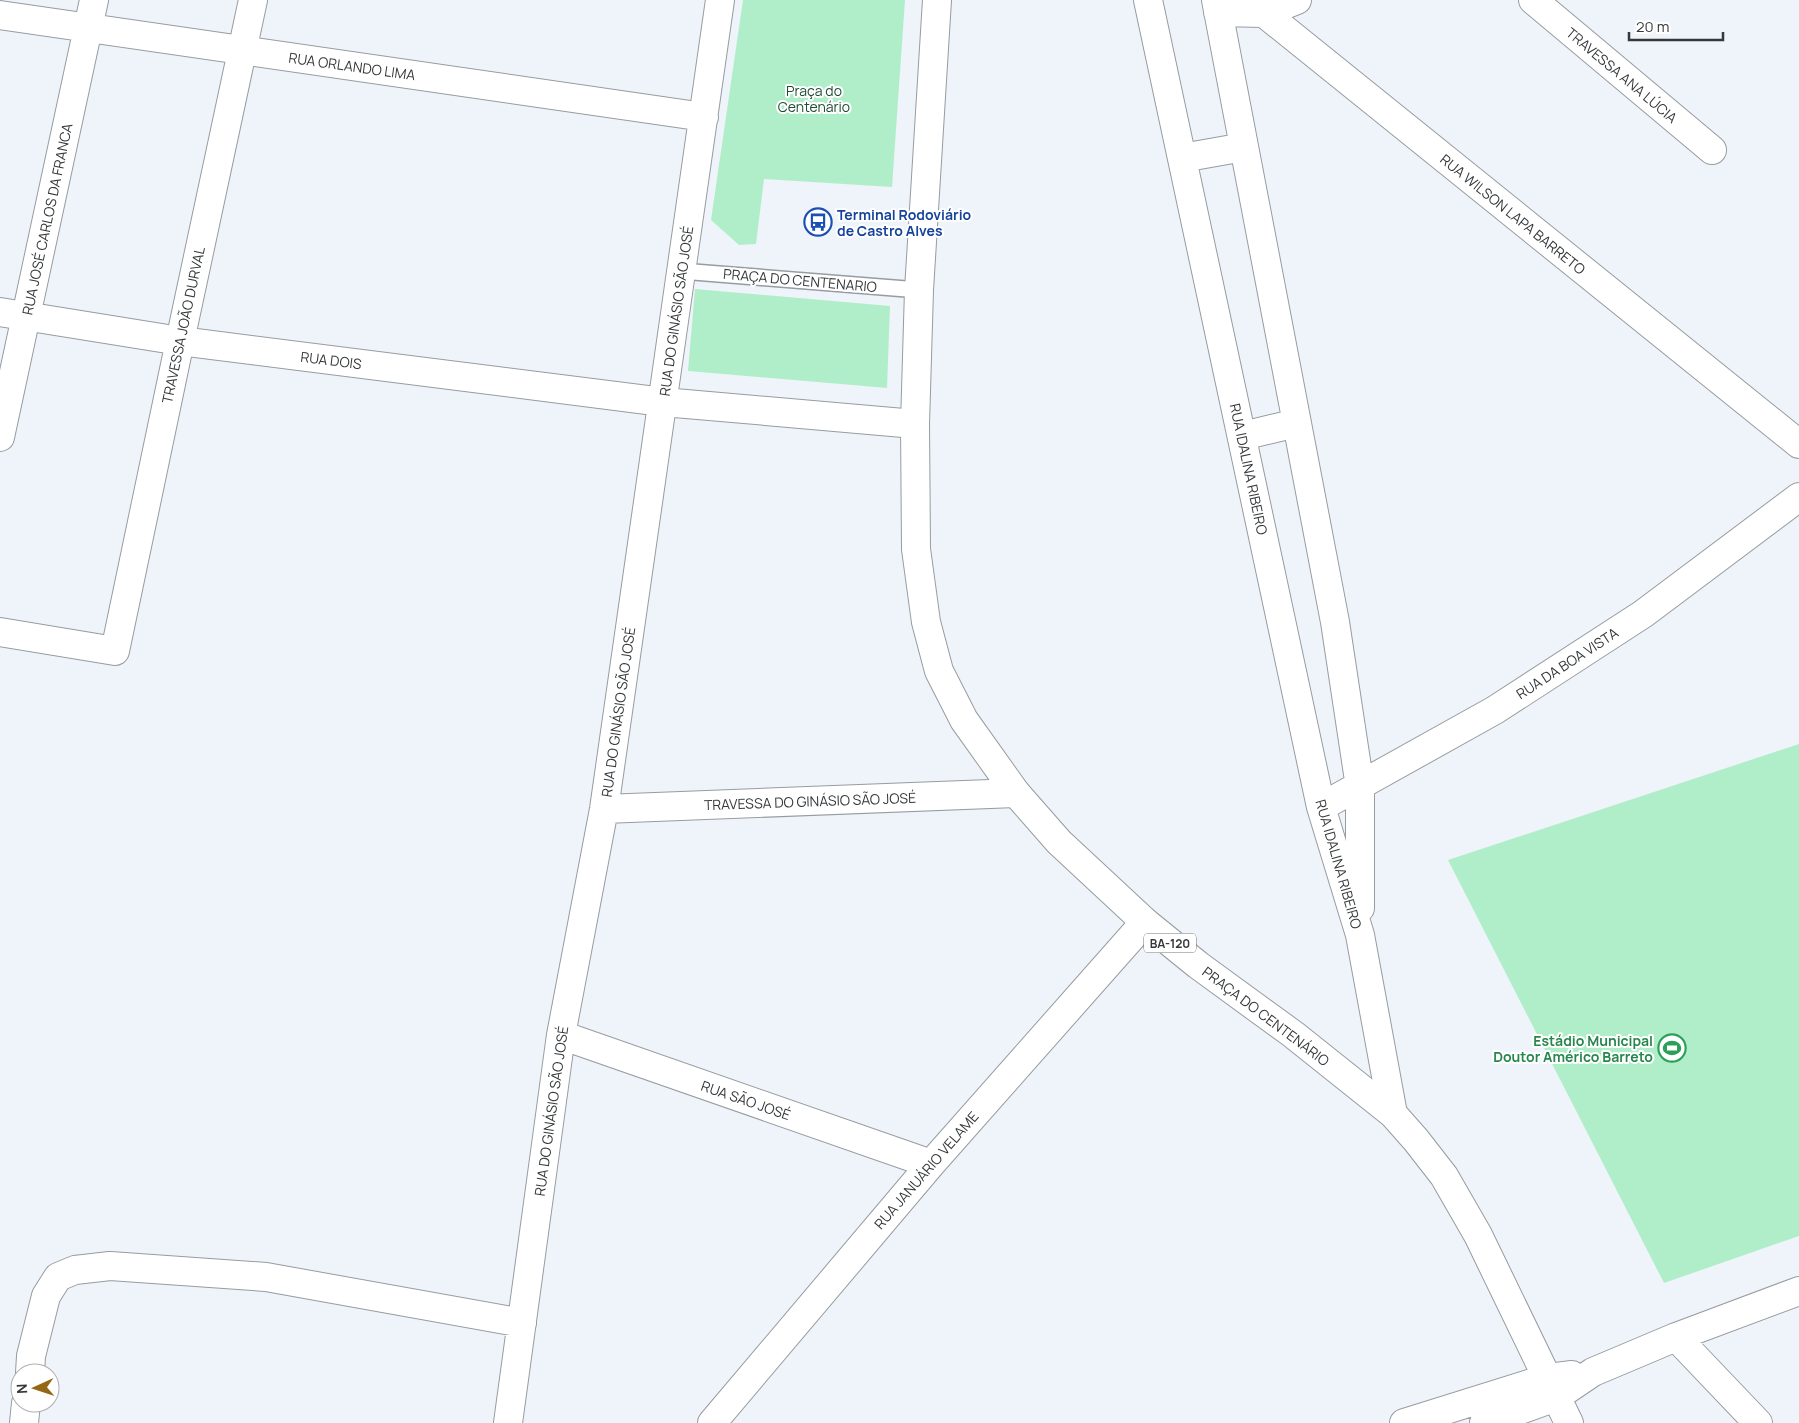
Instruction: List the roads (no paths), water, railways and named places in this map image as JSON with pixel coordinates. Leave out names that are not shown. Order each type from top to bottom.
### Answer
[{"type":"street","name":"RUA JOSÉ CARLOS DA FRANCA","points":[[0,437],[94,0]]},
{"type":"street","name":"TRAVESSA JOÃO DURVAL","points":[[0,632],[116,651],[253,0]]},
{"type":"street","name":"RUA DO GINÁSIO SÃO JOSÉ","points":[[508,1423],[561,1035],[604,809],[720,0]]},
{"type":"street","name":"PRAÇA DO CENTENÁRIO","points":[[937,0],[919,290],[915,424],[916,549],[926,622],[939,671],[964,720],[1016,793],[1058,842],[1145,922],[1198,965],[1294,1035],[1393,1114],[1416,1140],[1444,1176],[1478,1235],[1552,1387]]},
{"type":"street","name":"RUA IDALINA RIBEIRO","points":[[1148,0],[1321,807],[1360,935],[1393,1114]]},
{"type":"street","points":[[1217,6],[1264,13],[1296,0]]},
{"type":"street","name":"TRAVESSA ANA LÚCIA","points":[[1533,0],[1712,150]]},
{"type":"street","name":"RUA IDALINA RIBEIRO","points":[[1217,6],[1335,622],[1360,787],[1360,935]]},
{"type":"street","name":"RUA WILSON LAPA BARRETO","points":[[1264,13],[1799,444]]},
{"type":"street","name":"RUA ORLANDO LIMA","points":[[0,15],[704,117]]},
{"type":"street","points":[[1182,158],[1244,147]]},
{"type":"street","name":"RUA DOIS","points":[[0,312],[180,341],[663,402]]},
{"type":"street","points":[[663,402],[915,424]]},
{"type":"street","points":[[1242,436],[1297,423]]},
{"type":"street","name":"RUA DA BOA VISTA","points":[[1321,807],[1360,787],[1495,710],[1643,614],[1799,497]]},
{"type":"street","name":"TRAVESSA DO GINÁSIO SÃO JOSÉ","points":[[604,809],[1016,793]]},
{"type":"street","name":"RUA JANUÁRIO VELAME","points":[[712,1423],[930,1164],[1145,922]]},
{"type":"street","name":"RUA SÃO JOSÉ","points":[[561,1035],[930,1164]]},
{"type":"street","points":[[31,1363],[46,1296],[58,1277],[75,1270],[110,1266],[266,1276],[522,1323]]},
{"type":"street","points":[[1404,1423],[1552,1387],[1676,1337],[1799,1291]]},
{"type":"street","points":[[1676,1337],[1758,1423]]},
{"type":"street","points":[[1484,1423],[1552,1387]]},
{"type":"street","name":"BA-120","points":[[1552,1387],[1569,1423]]},
{"type":"lane","name":"PRAÇA DO CENTENARIO","points":[[682,271],[919,290]]},
{"type":"place","name":"Terminal Rodoviário de Castro Alves","points":[[818,222]]},
{"type":"place","name":"Estádio Municipal Doutor Américo Barreto","points":[[1672,1048]]},
{"type":"park label","name":"Praça do Centenário","points":[[814,98]]}]
